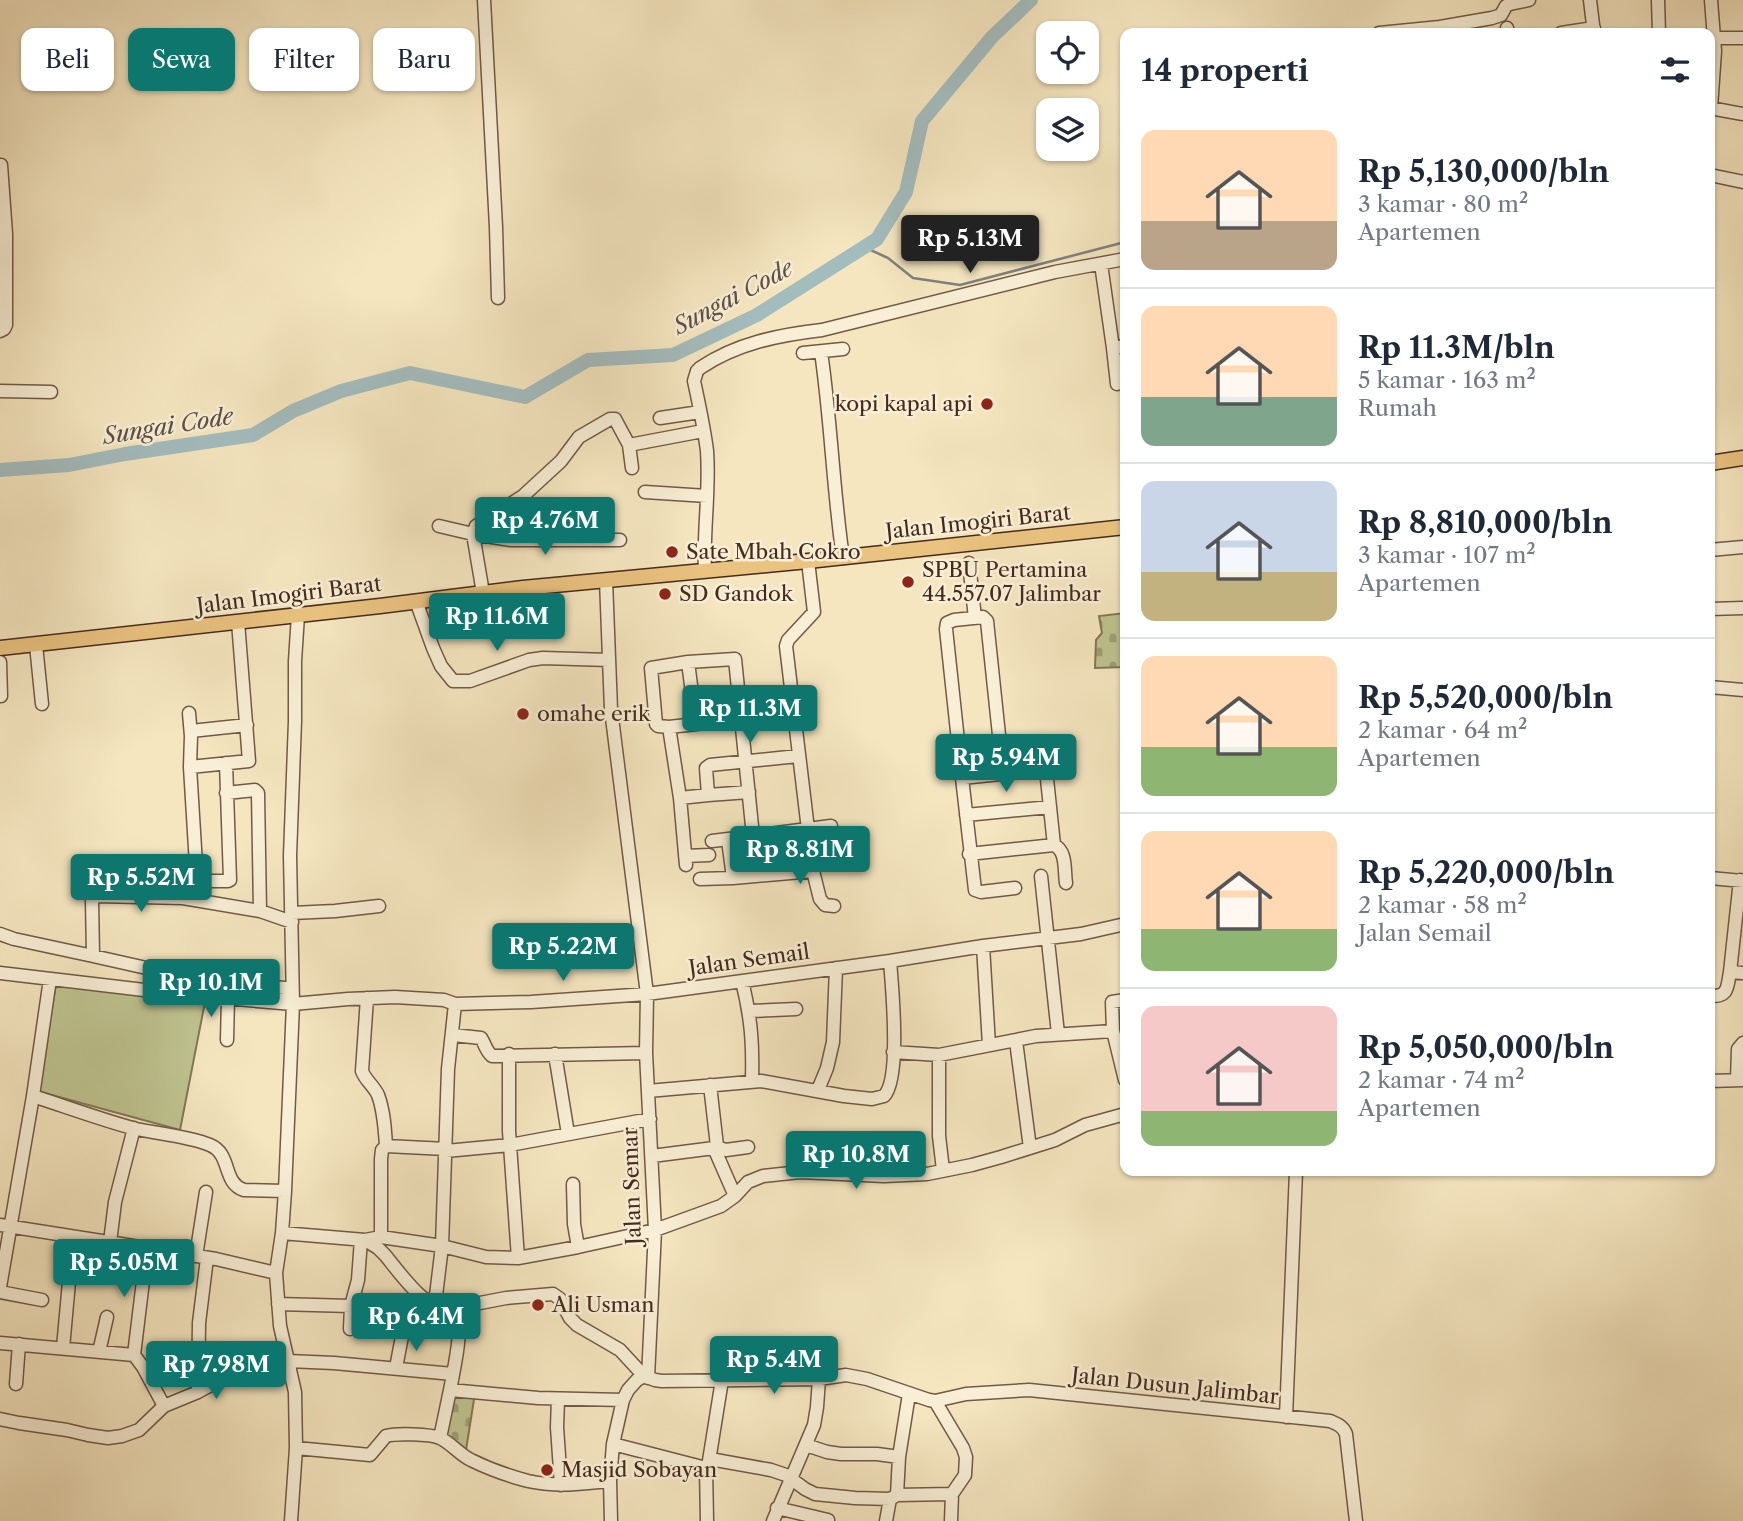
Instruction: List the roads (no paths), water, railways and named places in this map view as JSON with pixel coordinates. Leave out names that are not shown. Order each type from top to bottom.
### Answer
[{"type":"main road","points":[[1715,462],[1743,458]]},
{"type":"main road","name":"Jalan Imogiri Barat","points":[[0,648],[606,580],[843,558],[968,555],[1120,528]]},
{"type":"street","points":[[484,0],[498,298]]},
{"type":"street","points":[[1430,28],[1497,17],[1506,6],[1529,0]]},
{"type":"street","points":[[1590,0],[1594,28]]},
{"type":"street","points":[[1658,0],[1659,28]]},
{"type":"street","points":[[1711,0],[1713,28]]},
{"type":"street","points":[[1715,36],[1743,38]]},
{"type":"street","points":[[1715,109],[1743,114]]},
{"type":"street","points":[[0,331],[6,325],[6,234],[1,165]]},
{"type":"street","points":[[1715,176],[1743,182]]},
{"type":"street","points":[[705,571],[707,451],[694,381],[697,371],[736,348],[768,338],[822,330],[995,286],[1120,260]]},
{"type":"street","points":[[1101,264],[1119,347],[1117,384]]},
{"type":"street","points":[[803,354],[843,349]]},
{"type":"street","points":[[821,352],[829,404],[837,516],[843,558]]},
{"type":"street","points":[[0,391],[51,392]]},
{"type":"street","points":[[660,418],[700,412]]},
{"type":"street","points":[[483,593],[473,534],[476,526],[523,496],[561,461],[579,437],[615,419],[629,445],[632,468]]},
{"type":"street","points":[[629,445],[703,431]]},
{"type":"street","points":[[645,492],[707,496]]},
{"type":"street","points":[[439,526],[473,534],[521,540],[620,540]]},
{"type":"street","points":[[1715,550],[1743,547],[1743,552]]},
{"type":"street","points":[[968,555],[975,618]]},
{"type":"street","points":[[808,561],[813,614],[788,640],[786,646],[813,871],[820,899],[825,905],[834,906]]},
{"type":"street","name":"Jalan Semar","points":[[606,580],[611,710],[647,994],[646,1053],[655,1230],[646,1377]]},
{"type":"street","points":[[416,601],[437,657],[453,681],[470,681],[515,664],[544,658],[609,660]]},
{"type":"street","points":[[1715,609],[1743,608]]},
{"type":"street","points":[[291,1521],[296,1448],[295,1392],[280,1326],[276,1273],[285,1191],[292,918],[290,856],[298,615]]},
{"type":"street","points":[[1003,773],[987,621],[983,617],[952,621],[947,624],[946,629],[975,890],[981,892],[1016,888]]},
{"type":"street","points":[[190,767],[249,761],[238,622]]},
{"type":"street","points":[[36,645],[42,704]]},
{"type":"street","points":[[742,719],[658,726],[650,668],[735,658],[742,719],[753,836]]},
{"type":"street","points":[[0,662],[1,696]]},
{"type":"street","points":[[688,663],[696,724]]},
{"type":"street","points":[[1715,687],[1743,690]]},
{"type":"street","points":[[189,713],[191,881],[230,880],[226,763]]},
{"type":"street","points":[[191,731],[247,725]]},
{"type":"street","points":[[669,727],[680,798],[685,861],[709,855]]},
{"type":"street","points":[[708,795],[705,771],[707,766],[799,757]]},
{"type":"street","points":[[962,778],[1038,770],[1045,772],[1054,845]]},
{"type":"street","points":[[226,793],[255,790],[258,793],[260,911]]},
{"type":"street","points":[[680,798],[749,792]]},
{"type":"street","points":[[966,815],[1050,807]]},
{"type":"street","points":[[712,841],[831,827]]},
{"type":"street","points":[[728,840],[733,878]]},
{"type":"street","points":[[970,854],[1054,845],[1062,852],[1066,883]]},
{"type":"street","points":[[700,879],[813,871]]},
{"type":"street","points":[[1041,876],[1058,1034]]},
{"type":"street","points":[[1715,878],[1741,881],[1736,973],[1723,994],[1715,996]]},
{"type":"street","points":[[93,956],[92,900],[96,896],[183,898],[292,918],[379,906]]},
{"type":"street","name":"Jalan Semail","points":[[0,973],[289,1004],[395,997],[444,1000],[455,1004],[531,1002],[647,994],[1048,939],[1120,925]]},
{"type":"street","points":[[0,934],[182,976],[285,988],[289,1004]]},
{"type":"street","points":[[983,946],[989,1045]]},
{"type":"street","points":[[648,1091],[761,1080],[844,1096],[872,1099],[884,1096],[890,1087],[893,1052],[890,961]]},
{"type":"street","points":[[818,1090],[833,1042],[835,968]]},
{"type":"street","points":[[178,994],[182,976]]},
{"type":"street","points":[[42,1300],[0,1286],[5,1226],[33,1096],[50,979]]},
{"type":"street","points":[[742,981],[750,1011],[752,1080]]},
{"type":"street","points":[[227,1040],[233,998],[240,984]]},
{"type":"street","points":[[350,1329],[351,1306],[370,1238],[381,1154],[386,1146],[377,1093],[362,1071],[367,998]]},
{"type":"street","points":[[1120,1001],[1112,1002],[1113,1031],[1120,1060]]},
{"type":"street","points":[[435,1304],[442,1246],[448,1069],[455,1004]]},
{"type":"street","points":[[750,1011],[796,1009]]},
{"type":"street","points":[[893,1052],[939,1055],[1036,1036],[1113,1031]]},
{"type":"street","points":[[453,1035],[481,1038],[487,1052],[492,1056],[646,1053]]},
{"type":"street","points":[[1016,1041],[1030,1148]]},
{"type":"street","points":[[1715,1081],[1740,1080],[1738,1049],[1743,1043]]},
{"type":"street","points":[[555,1054],[568,1135]]},
{"type":"street","points":[[509,1055],[510,1145],[518,1258]]},
{"type":"street","points":[[939,1055],[939,1136],[943,1170]]},
{"type":"street","points":[[710,1085],[718,1144],[715,1148]]},
{"type":"street","points":[[33,1096],[134,1128],[198,1142],[216,1149],[225,1162],[232,1182],[239,1189],[285,1191]]},
{"type":"street","points":[[282,1233],[370,1238],[442,1246],[486,1257],[518,1258],[655,1230],[721,1206],[748,1182],[764,1176],[800,1172],[884,1176],[927,1174],[972,1165],[1030,1148],[1055,1140],[1085,1125],[1120,1115]]},
{"type":"street","points":[[386,1146],[446,1150],[510,1145],[650,1119]]},
{"type":"street","points":[[110,1242],[115,1202],[134,1128]]},
{"type":"street","points":[[652,1156],[748,1147]]},
{"type":"street","points":[[715,1148],[735,1196]]},
{"type":"street","points":[[1286,1417],[1296,1176]]},
{"type":"street","points":[[573,1184],[574,1224],[578,1247]]},
{"type":"street","points":[[198,1392],[206,1192]]},
{"type":"street","points":[[5,1226],[202,1257],[276,1273]]},
{"type":"street","points":[[63,1348],[73,1238]]},
{"type":"street","points":[[370,1238],[371,1243],[422,1297],[435,1304],[454,1308],[458,1314],[453,1374],[440,1438]]},
{"type":"street","points":[[147,1248],[135,1355],[164,1406]]},
{"type":"street","points":[[454,1308],[506,1298],[552,1294],[560,1299],[577,1325],[620,1350],[646,1377],[637,1380],[628,1390],[613,1444],[611,1521]]},
{"type":"street","points":[[278,1304],[351,1306]]},
{"type":"street","points":[[99,1352],[107,1317]]},
{"type":"street","points":[[396,1368],[403,1331]]},
{"type":"street","points":[[0,1343],[135,1355]]},
{"type":"street","points":[[16,1384],[19,1344]]},
{"type":"street","points":[[0,1419],[108,1438],[139,1430],[164,1406],[227,1376],[289,1365],[396,1368],[453,1374]]},
{"type":"street","name":"Jalan Dusun Jalimbar","points":[[646,1377],[662,1381],[819,1379],[846,1376],[867,1379],[929,1401],[966,1394],[1029,1390],[1331,1421],[1345,1430],[1356,1521]]},
{"type":"street","points":[[819,1379],[814,1425],[775,1515],[828,1520]]},
{"type":"street","points":[[707,1521],[708,1464],[723,1380]]},
{"type":"street","points":[[450,1390],[516,1397],[624,1400]]},
{"type":"street","points":[[886,1521],[893,1497],[909,1394]]},
{"type":"street","points":[[558,1399],[561,1485]]},
{"type":"street","points":[[935,1401],[966,1457],[965,1475],[952,1494],[951,1521]]},
{"type":"street","points":[[296,1448],[368,1455],[382,1438],[390,1434],[419,1435],[440,1438],[468,1459],[526,1480],[549,1485],[610,1481]]},
{"type":"street","points":[[613,1444],[708,1464],[771,1470],[786,1475],[816,1494],[855,1498],[952,1494]]},
{"type":"street","points":[[806,1445],[841,1454],[900,1457]]},
{"type":"waterway","name":"Sungai Code","points":[[0,470],[69,465],[253,435],[293,411],[341,391],[410,373],[525,397],[588,360],[673,355],[757,315],[877,239],[906,192],[922,121],[992,37],[1031,0]]},
{"type":"waterway","points":[[864,247],[888,258],[913,278],[960,285],[1120,243]]},
{"type":"place","name":"kopi kapal api","points":[[987,404]]},
{"type":"place","name":"Sate Mbah Cokro","points":[[672,552]]},
{"type":"place","name":"SPBU Pertamina 44.557.07 Jalimbar","points":[[908,582]]},
{"type":"place","name":"SD Gandok","points":[[665,594]]},
{"type":"place","name":"omahe erik","points":[[523,714]]},
{"type":"place","name":"Ali Usman","points":[[538,1305]]},
{"type":"place","name":"Masjid Sobayan","points":[[547,1470]]}]
